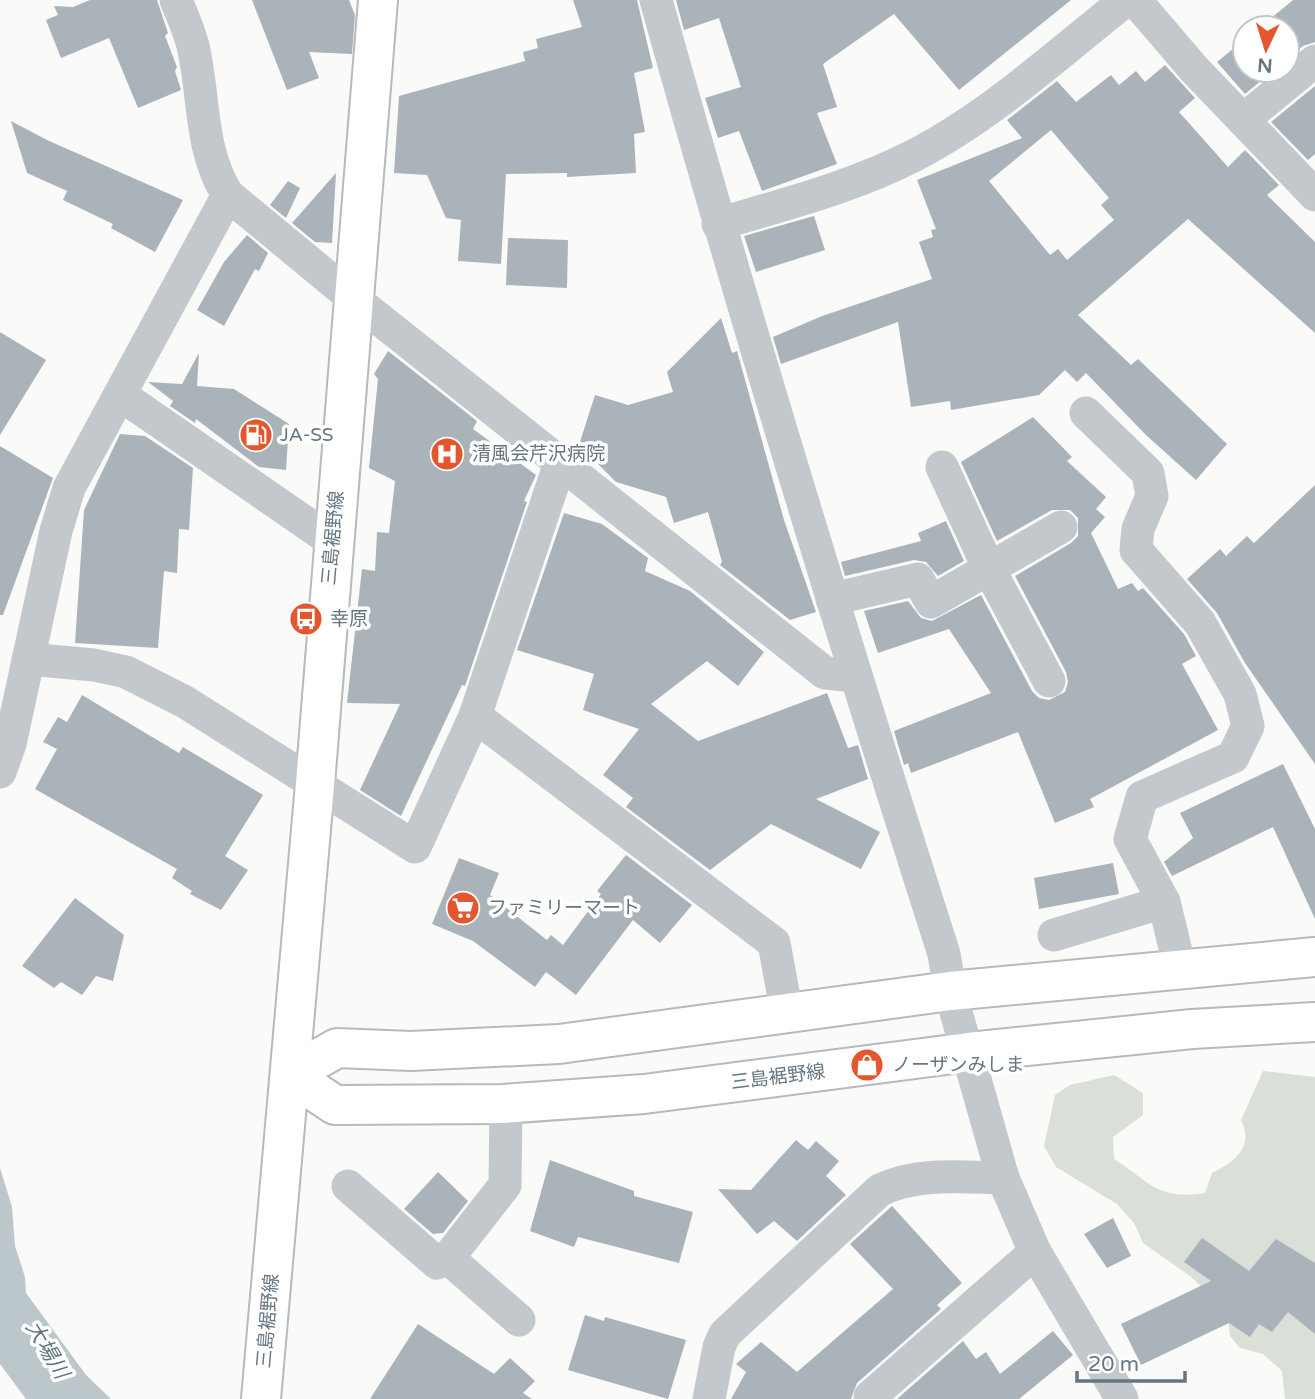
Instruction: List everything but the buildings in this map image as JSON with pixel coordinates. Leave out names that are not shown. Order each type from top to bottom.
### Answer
[{"type":"main road","name":"三島裾野線","points":[[261,1399],[315,784],[332,541],[377,0]]},
{"type":"main road","points":[[290,1076],[337,1048],[411,1051],[559,1044],[950,991],[1315,957]]},
{"type":"main road","name":"三島裾野線","points":[[290,1076],[335,1105],[506,1104],[644,1094],[969,1052],[1192,1029],[1315,1022]]},
{"type":"street","points":[[176,0],[193,47],[208,151],[218,179],[228,195],[354,299],[825,673],[855,676]]},
{"type":"street","points":[[656,0],[718,223],[855,676],[944,954],[950,991],[1003,1178],[1035,1252],[1122,1399]]},
{"type":"street","points":[[718,223],[833,191],[916,155],[991,107],[1126,0]]},
{"type":"street","points":[[1135,0],[1243,120],[1315,194]]},
{"type":"street","points":[[1243,120],[1315,61]]},
{"type":"street","points":[[0,772],[10,744],[17,670],[69,488],[122,396],[228,195]]},
{"type":"street","points":[[122,396],[332,541]]},
{"type":"street","points":[[1086,413],[1148,473],[1152,496],[1138,529],[1136,550],[1200,623],[1240,694],[1248,726],[1233,757],[1142,797],[1130,839],[1164,902],[1180,968]]},
{"type":"street","points":[[17,670],[94,665],[126,672],[185,702],[415,847],[475,716],[560,463]]},
{"type":"street","points":[[942,467],[989,569],[1049,681]]},
{"type":"street","points":[[832,599],[918,579],[931,602],[1061,527]]},
{"type":"street","points":[[475,716],[774,943],[787,1014]]},
{"type":"street","points":[[1054,934],[1164,902]]},
{"type":"street","points":[[348,1186],[437,1263],[448,1258],[505,1185],[506,1104]]},
{"type":"street","points":[[709,1399],[719,1347],[725,1334],[880,1190],[899,1181],[932,1177],[1003,1178]]},
{"type":"street","points":[[870,1397],[1035,1252]]},
{"type":"street","points":[[448,1258],[519,1320]]},
{"type":"shaded area","points":[[1263,1071],[1315,1077],[1315,1399],[1285,1399],[1282,1371],[1263,1354],[1240,1348],[1230,1336],[1228,1318],[1210,1295],[1190,1276],[1143,1243],[1134,1223],[1117,1204],[1056,1167],[1044,1146],[1055,1095],[1070,1085],[1114,1075],[1143,1093],[1143,1115],[1113,1137],[1114,1159],[1165,1192],[1189,1195],[1205,1193],[1212,1173],[1235,1159],[1244,1146],[1245,1130],[1241,1120]]},
{"type":"water","name":"大場川","points":[[0,1168],[12,1207],[15,1246],[25,1277],[26,1293],[86,1375],[111,1399],[26,1399],[0,1364]]},
{"type":"place","name":"JA-SS","points":[[256,435]]},
{"type":"place","name":"清風会芹沢病院","points":[[447,454]]},
{"type":"place","name":"幸原","points":[[306,619]]},
{"type":"place","name":"ファミリーマート","points":[[463,908]]},
{"type":"place","name":"ノーザンみしま","points":[[867,1065]]}]
